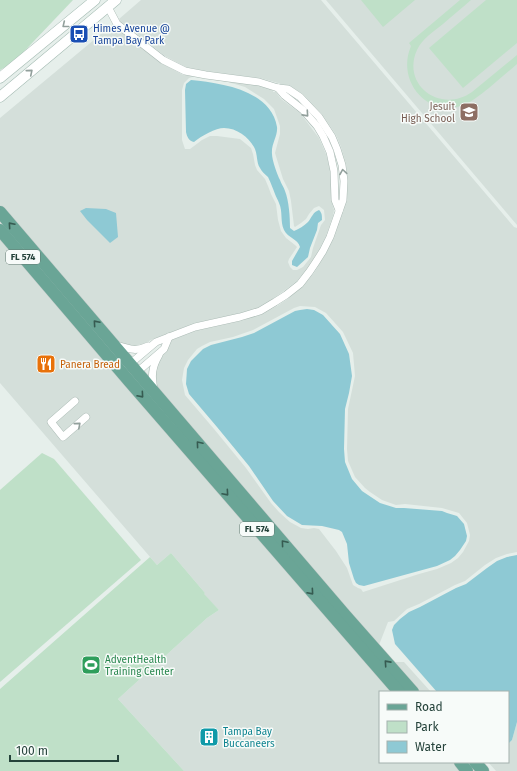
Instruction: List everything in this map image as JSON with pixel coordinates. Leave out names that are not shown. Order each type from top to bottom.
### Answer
[{"type":"main road","name":"FL 574","points":[[0,212],[412,691]]},
{"type":"main road","name":"FL 574","points":[[0,230],[398,691]]},
{"type":"main road","points":[[461,763],[467,771]]},
{"type":"main road","points":[[476,763],[483,771]]},
{"type":"street","points":[[0,78],[95,0]]},
{"type":"street","points":[[0,97],[116,0]]},
{"type":"street","points":[[108,7],[117,24],[163,60],[185,71],[259,82],[278,88],[288,89],[300,97],[324,122],[337,149],[342,165],[344,181],[343,200],[330,237],[320,257],[302,281],[286,295],[268,307],[250,315],[195,327],[142,349],[132,350],[114,344]]},
{"type":"street","points":[[154,391],[152,371],[155,362],[161,351],[164,349],[169,337]]},
{"type":"street","points":[[129,381],[134,367],[154,344]]},
{"type":"street","points":[[116,366],[134,367],[161,351]]},
{"type":"street","points":[[75,401],[51,422],[63,438],[86,417]]},
{"type":"shaded area","points":[[141,0],[321,0],[514,227],[517,228],[517,552],[496,558],[465,581],[407,609],[394,621],[388,622],[379,645],[395,662],[404,662],[430,691],[417,691],[158,389],[156,381],[158,364],[172,340],[196,331],[241,321],[262,314],[289,298],[314,273],[333,238],[342,212],[344,211],[343,209],[347,199],[348,180],[346,164],[336,135],[322,114],[303,94],[288,85],[260,78],[186,67],[165,56],[119,19]],"holes":[[[300,306],[315,307],[326,313],[343,332],[353,353],[355,376],[348,409],[347,449],[348,461],[355,477],[370,492],[382,500],[396,505],[405,504],[442,508],[459,513],[467,523],[470,535],[469,541],[463,552],[451,563],[437,569],[363,592],[361,589],[353,585],[347,568],[319,529],[301,528],[290,522],[271,503],[246,468],[185,395],[182,380],[184,368],[188,360],[197,349],[210,342],[233,337],[253,330]]]},
{"type":"shaded area","name":"Jesuit High School","points":[[326,0],[517,0],[517,225]]},
{"type":"shaded area","points":[[113,24],[161,63],[183,75],[198,77],[189,78],[184,83],[182,90],[182,140],[185,149],[190,149],[210,136],[240,139],[251,148],[257,170],[265,179],[276,204],[281,231],[286,238],[297,247],[288,262],[293,270],[303,267],[311,257],[321,225],[325,220],[324,210],[319,206],[314,208],[306,219],[295,227],[294,226],[289,191],[283,179],[275,153],[280,134],[280,126],[274,109],[264,99],[245,87],[210,79],[257,85],[270,89],[273,92],[276,92],[281,99],[300,113],[319,138],[326,154],[331,172],[331,200],[334,210],[326,236],[307,269],[297,281],[273,299],[250,311],[194,323],[141,345],[133,346],[116,341],[0,205],[0,118]]},
{"type":"shaded area","points":[[0,237],[392,691],[379,691],[379,763],[455,763],[462,771],[184,771],[118,699],[207,618],[219,610],[203,594],[205,593],[171,553],[157,565],[0,383]]},
{"type":"shaded area","points":[[517,722],[517,771],[496,771],[489,763],[509,763],[509,743],[512,740]]},
{"type":"green space","points":[[0,0],[73,0],[14,62],[0,70]]},
{"type":"green space","points":[[361,0],[415,0],[383,27]]},
{"type":"green space","points":[[460,0],[471,0],[428,36],[417,50],[413,63],[414,74],[419,84],[427,92],[437,98],[448,100],[460,98],[472,92],[517,55],[517,64],[477,97],[464,105],[450,108],[438,106],[427,101],[418,94],[411,83],[407,59],[411,46],[409,43]]},
{"type":"green space","points":[[486,0],[517,0],[517,43],[463,88],[429,48]]},
{"type":"green space","points":[[42,453],[54,459],[141,560],[0,682],[0,490]]},
{"type":"green space","name":"AdventHealth Training Center","points":[[171,553],[219,610],[207,618],[118,699],[184,771],[0,771],[0,689],[150,557],[157,565]]},
{"type":"water","points":[[191,80],[216,83],[243,91],[265,104],[273,114],[277,130],[272,147],[272,157],[276,171],[285,190],[289,209],[290,228],[294,231],[301,227],[308,222],[314,213],[319,210],[322,215],[322,220],[318,223],[308,257],[297,267],[292,265],[292,261],[300,247],[299,244],[284,230],[279,202],[268,177],[259,166],[252,143],[238,131],[229,128],[217,129],[194,142],[188,137],[186,132],[185,90],[186,84]]},
{"type":"water","points":[[86,208],[106,209],[116,213],[118,237],[110,243],[80,211]]},
{"type":"water","points":[[307,309],[314,310],[323,315],[340,334],[349,354],[352,376],[345,409],[344,449],[345,462],[352,479],[362,491],[380,503],[396,508],[442,511],[457,516],[464,524],[467,536],[466,541],[460,550],[450,560],[437,566],[364,586],[359,585],[354,579],[349,563],[347,544],[342,532],[322,526],[302,525],[287,516],[273,501],[249,466],[189,394],[186,384],[187,369],[191,361],[203,349],[211,345],[254,333],[295,311]]},
{"type":"water","points":[[517,555],[517,722],[512,740],[509,743],[509,691],[436,691],[395,644],[392,630],[394,625],[409,612],[466,584],[497,561]]},
{"type":"place","name":"Himes Avenue @ Tampa Bay Park","points":[[79,34]]},
{"type":"place","name":"Jesuit High School","points":[[469,112]]},
{"type":"place","name":"Panera Bread","points":[[46,364]]},
{"type":"place","name":"AdventHealth Training Center","points":[[91,665]]},
{"type":"place","name":"Tampa Bay Buccaneers","points":[[209,737]]}]
